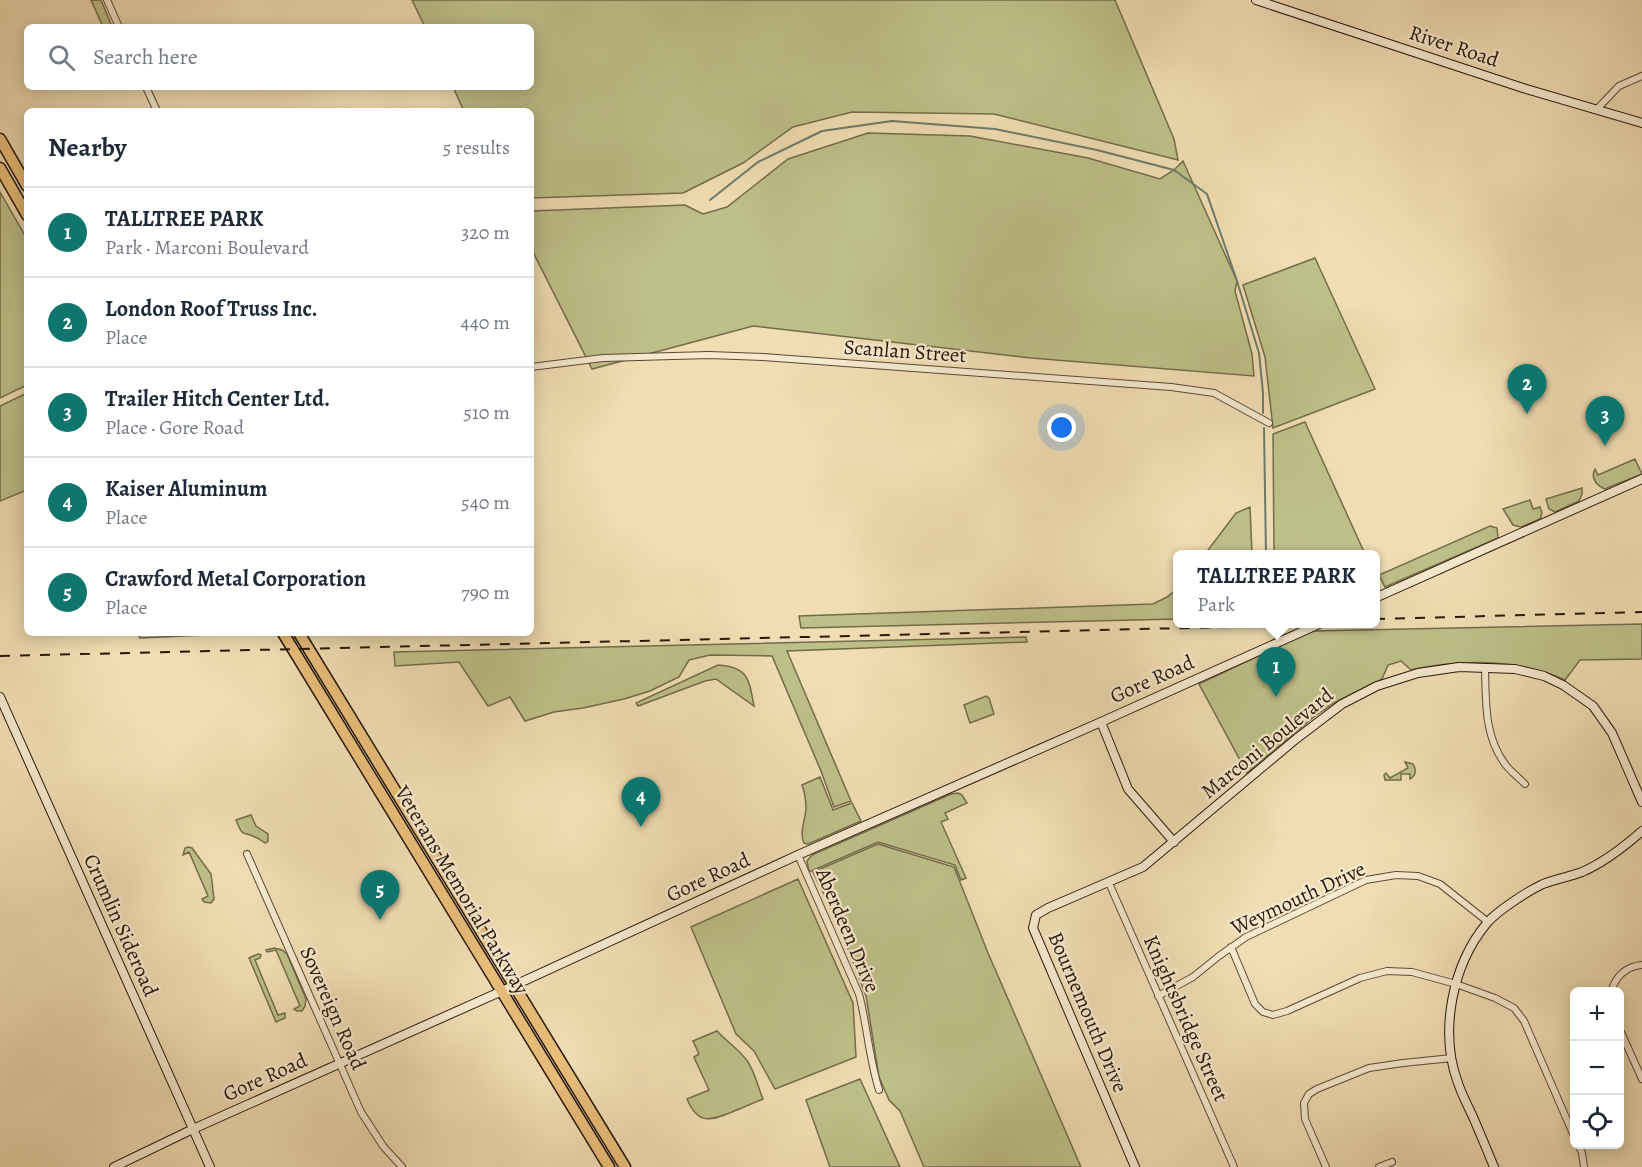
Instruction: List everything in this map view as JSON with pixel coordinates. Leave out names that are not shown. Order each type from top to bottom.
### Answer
[{"type":"highway","points":[[0,139],[24,181]]},
{"type":"highway","points":[[0,168],[24,210]]},
{"type":"highway","name":"Veterans Memorial Parkway","points":[[285,636],[609,1167]]},
{"type":"highway","name":"Veterans Memorial Parkway","points":[[301,636],[625,1167]]},
{"type":"street","points":[[107,0],[118,24]]},
{"type":"street","name":"River Road","points":[[1256,0],[1523,88],[1642,123]]},
{"type":"street","points":[[1597,109],[1619,86],[1642,76]]},
{"type":"street","points":[[147,90],[156,108]]},
{"type":"street","name":"Scanlan Street","points":[[534,367],[603,358],[709,355],[1171,387],[1214,393],[1269,423]]},
{"type":"street","points":[[1380,596],[1642,479]]},
{"type":"street","name":"Gore Road","points":[[114,1167],[798,855],[1310,628]]},
{"type":"street","name":"Marconi Boulevard","points":[[1174,842],[1296,739],[1342,704],[1377,686],[1418,673],[1460,667],[1515,669],[1544,676],[1563,685],[1593,706],[1612,733],[1642,802]]},
{"type":"street","points":[[1485,668],[1486,714],[1492,739],[1505,764],[1525,784]]},
{"type":"street","name":"Crumlin Sideroad","points":[[0,697],[210,1167]]},
{"type":"street","points":[[1101,722],[1128,789],[1174,842]]},
{"type":"street","points":[[1494,1167],[1457,1083],[1452,1058],[1450,1015],[1455,984],[1461,966],[1488,922],[1507,906],[1543,884],[1583,871],[1617,852],[1642,831]]},
{"type":"street","name":"Bournemouth Drive","points":[[1135,1167],[1033,928],[1036,915],[1143,867],[1174,842]]},
{"type":"street","name":"Sovereign Road","points":[[247,854],[362,1112],[383,1146],[402,1167]]},
{"type":"street","name":"Aberdeen Drive","points":[[798,855],[859,994],[871,1061],[879,1090]]},
{"type":"street","name":"Weymouth Drive","points":[[1158,996],[1192,977],[1246,937],[1366,880],[1396,875],[1418,876],[1440,884],[1488,922]]},
{"type":"street","name":"Knightsbridge Street","points":[[1109,883],[1234,1167]]},
{"type":"street","points":[[1231,947],[1255,1004],[1263,1012],[1273,1015],[1360,978],[1387,971],[1412,972],[1496,998],[1514,1008],[1524,1021],[1570,1125]]},
{"type":"street","points":[[1612,987],[1623,972],[1642,965]]},
{"type":"street","points":[[1624,1039],[1642,1079]]},
{"type":"street","points":[[1326,1167],[1305,1119],[1304,1103],[1309,1094],[1369,1068],[1452,1058]]},
{"type":"street","points":[[1580,1149],[1584,1167]]},
{"type":"street","points":[[1379,1167],[1392,1162]]},
{"type":"green space","points":[[91,0],[101,0],[111,24],[102,24]]},
{"type":"green space","points":[[412,0],[1115,0],[1174,139],[1178,160],[994,114],[852,112],[793,127],[743,163],[683,193],[534,198],[534,108],[463,108],[454,90],[534,90],[534,24],[424,24]]},
{"type":"green space","points":[[868,133],[970,136],[1088,158],[1160,179],[1183,161],[1237,281],[1235,291],[1252,354],[1254,376],[1031,358],[753,326],[592,369],[534,254],[534,211],[685,205],[703,214],[727,207],[788,159]]},
{"type":"green space","points":[[0,192],[24,234],[24,386],[0,398]]},
{"type":"green space","points":[[1315,258],[1375,389],[1273,428],[1265,357],[1243,285]]},
{"type":"green space","points":[[24,394],[24,491],[0,501],[0,406]]},
{"type":"green space","points":[[1305,422],[1363,550],[1274,550],[1273,434]]},
{"type":"green space","points":[[1635,459],[1642,474],[1605,489],[1595,481],[1593,476],[1595,469],[1598,475]]},
{"type":"green space","points":[[1582,488],[1579,501],[1555,512],[1549,509],[1546,499]]},
{"type":"green space","points":[[1530,500],[1533,509],[1540,507],[1542,513],[1540,519],[1521,527],[1513,525],[1503,509]]},
{"type":"green space","points":[[1250,507],[1252,550],[1208,550],[1236,513]]},
{"type":"green space","points":[[1490,526],[1497,528],[1498,538],[1385,587],[1380,575]]},
{"type":"green space","points":[[1173,592],[1173,619],[801,628],[799,616],[1153,604]]},
{"type":"green space","points":[[1642,624],[1642,659],[1580,660],[1565,680],[1508,664],[1450,664],[1411,670],[1401,661],[1388,665],[1382,679],[1334,703],[1315,716],[1247,773],[1199,684],[1311,631]]},
{"type":"green space","points":[[139,636],[185,636],[140,638]]},
{"type":"green space","points":[[1026,637],[1027,642],[787,651],[851,801],[834,807],[772,656],[710,655],[689,660],[679,677],[650,691],[583,708],[554,712],[525,721],[510,697],[488,706],[459,662],[395,666],[394,652]]},
{"type":"green space","points":[[718,665],[736,669],[746,676],[754,706],[716,679],[638,706],[636,703]]},
{"type":"green space","points":[[986,696],[989,698],[994,714],[970,723],[964,705]]},
{"type":"green space","points":[[1405,762],[1413,764],[1414,776],[1410,779],[1410,774],[1401,774],[1401,780],[1385,780],[1386,773],[1390,778],[1408,768]]},
{"type":"green space","points":[[820,777],[833,810],[852,803],[861,821],[808,844],[804,843],[802,835],[806,809],[802,785]]},
{"type":"green space","points":[[958,793],[967,803],[945,813],[948,819],[941,822],[966,878],[961,880],[955,865],[878,842],[809,872],[807,861],[812,855],[951,794]]},
{"type":"green space","points":[[251,815],[256,826],[268,834],[268,841],[265,843],[240,830],[236,820]]},
{"type":"green space","points":[[878,844],[954,867],[988,953],[1081,1167],[924,1167],[900,1111],[889,1100],[879,1077],[866,996],[838,922],[813,872]]},
{"type":"green space","points":[[185,848],[192,848],[211,874],[214,899],[211,903],[204,902],[202,899],[208,896],[189,852],[183,855]]},
{"type":"green space","points":[[798,879],[853,1003],[856,1057],[775,1089],[754,1051],[736,1034],[691,927]]},
{"type":"green space","points":[[274,948],[287,954],[306,999],[302,1011],[294,1009],[300,1006],[276,950],[267,952],[266,950]]},
{"type":"green space","points":[[261,955],[260,958],[255,960],[278,1015],[285,1013],[285,1018],[276,1022],[249,958]]},
{"type":"green space","points":[[717,1031],[748,1062],[763,1099],[724,1115],[705,1119],[696,1113],[687,1099],[709,1090],[694,1057],[699,1054],[693,1041]]},
{"type":"green space","points":[[860,1079],[900,1167],[830,1167],[806,1100]]},
{"type":"waterway","points":[[710,200],[758,162],[822,131],[892,121],[995,129],[1097,150],[1174,170],[1207,194],[1259,353],[1263,413]]},
{"type":"waterway","points":[[1264,428],[1266,550]]},
{"type":"railway","points":[[1380,619],[1642,612]]},
{"type":"railway","points":[[0,656],[1186,628]]},
{"type":"place","name":"London Roof Truss Inc.","points":[[1527,414]]},
{"type":"place","name":"Trailer Hitch Center Ltd.","points":[[1605,446]]},
{"type":"place","name":"TALLTREE PARK","points":[[1276,697]]},
{"type":"place","name":"Kaiser Aluminum","points":[[641,827]]},
{"type":"place","name":"Crawford Metal Corporation","points":[[380,920]]}]
